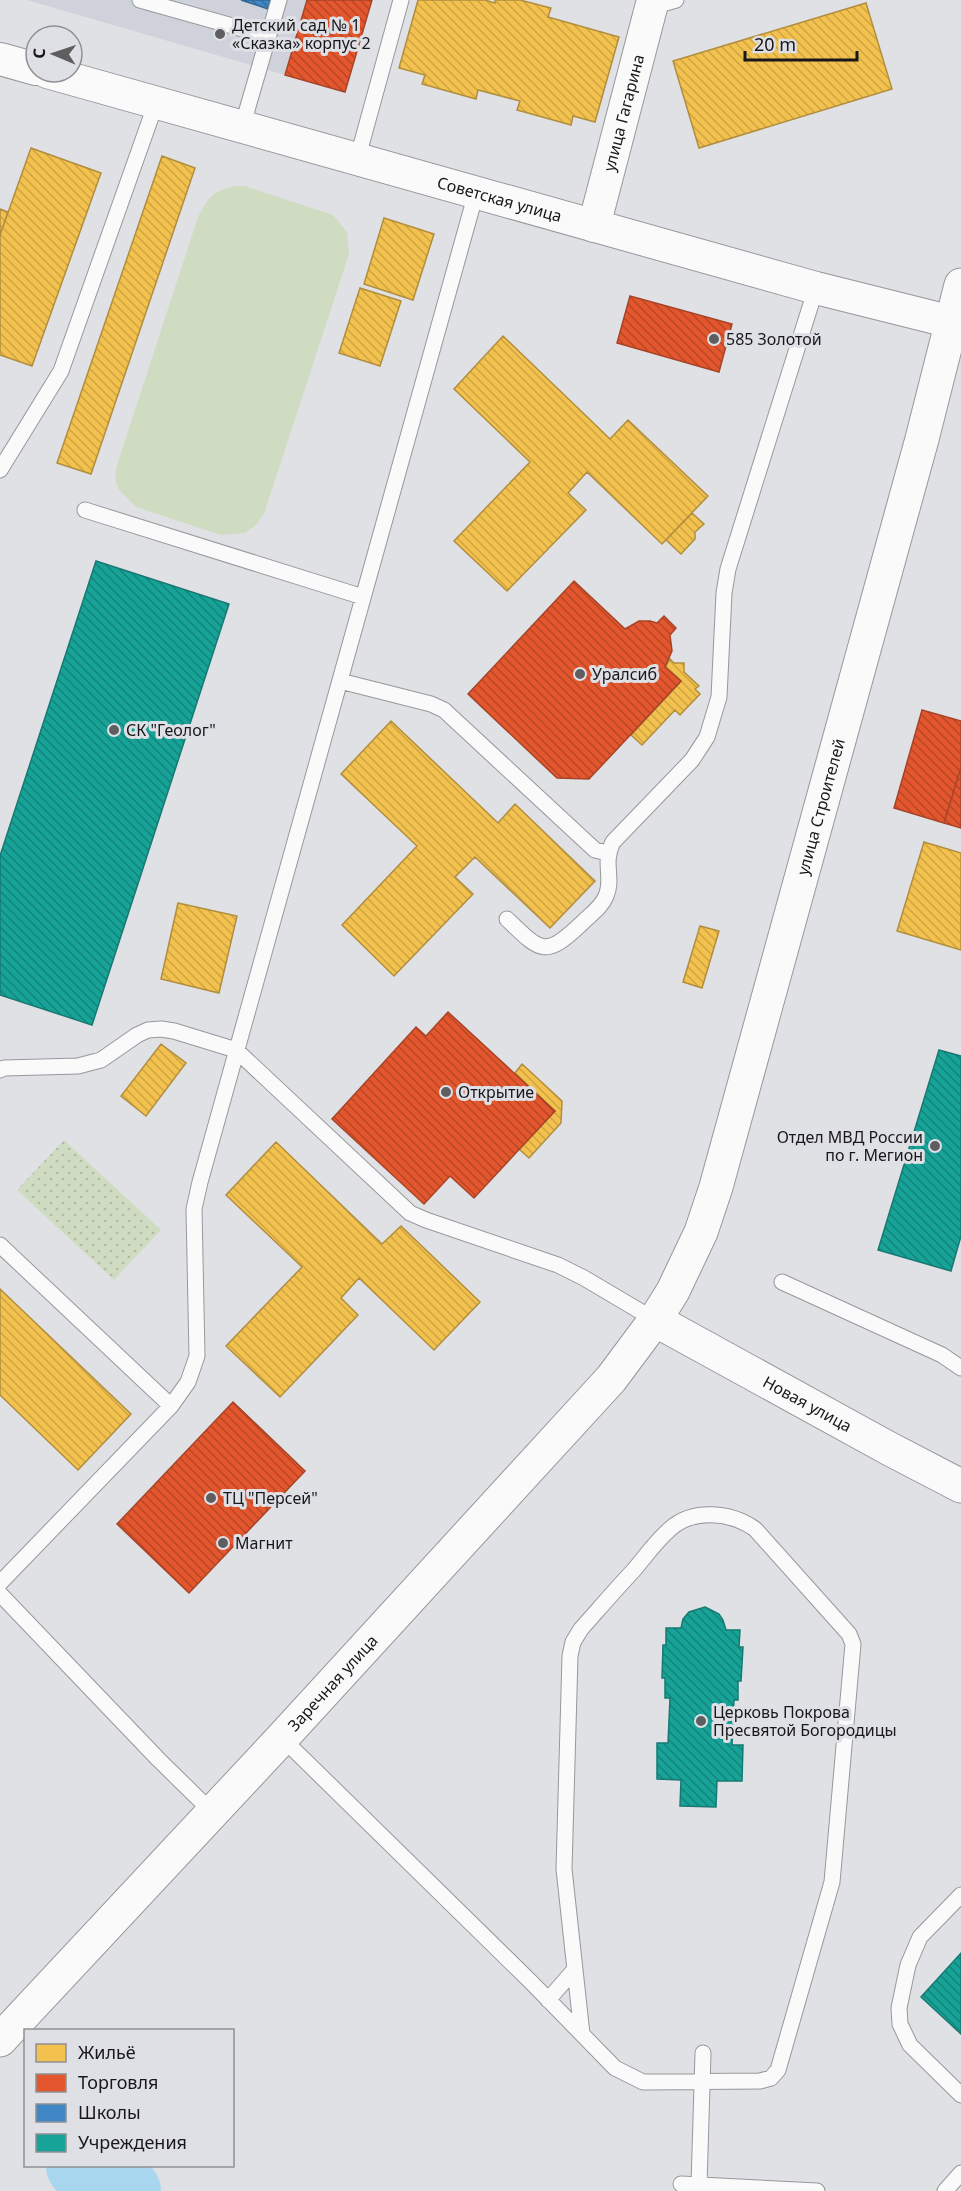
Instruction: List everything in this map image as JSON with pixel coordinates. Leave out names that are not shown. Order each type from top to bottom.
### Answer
[{"type":"main road","name":"улица Строителей","points":[[655,1320],[685,1269],[701,1232],[716,1187],[922,439],[961,285]]},
{"type":"main road","name":"Новая улица","points":[[655,1320],[961,1486]]},
{"type":"main road","name":"Заречная улица","points":[[0,2040],[213,1813],[595,1398],[655,1320]]},
{"type":"street","name":"улица Гагарина","points":[[594,226],[660,2]]},
{"type":"street","points":[[0,59],[24,66]]},
{"type":"street","name":"Советская улица","points":[[84,83],[816,288],[952,322]]},
{"type":"lane","points":[[140,0],[268,36]]},
{"type":"lane","points":[[242,127],[279,0]]},
{"type":"lane","points":[[357,160],[401,0]]},
{"type":"lane","points":[[0,470],[61,371],[156,103]]},
{"type":"lane","points":[[0,1583],[171,1406],[188,1382],[197,1356],[194,1209],[236,1050],[476,193]]},
{"type":"lane","points":[[507,919],[533,945],[551,947],[562,942],[602,904],[609,886],[608,853],[613,842],[692,760],[707,737],[719,697],[724,593],[728,569],[816,288]]},
{"type":"lane","points":[[85,510],[363,597]]},
{"type":"lane","points":[[340,681],[431,704],[444,710],[596,850],[608,853]]},
{"type":"lane","points":[[0,1070],[78,1066],[101,1060],[148,1030],[174,1031],[236,1050],[410,1213],[558,1265],[655,1320]]},
{"type":"lane","points":[[0,1245],[171,1406]]},
{"type":"lane","points":[[782,1282],[942,1354],[961,1368]]},
{"type":"lane","points":[[282,1738],[615,2068],[643,2082],[760,2082],[771,2078],[778,2070],[836,1862],[853,1644],[849,1634],[755,1530],[744,1521],[729,1516],[710,1515],[693,1517],[670,1528],[581,1629],[573,1642],[570,1656],[564,1869],[582,2034]]},
{"type":"lane","points":[[0,1594],[213,1813]]},
{"type":"lane","points":[[961,1895],[920,1937],[908,1965],[899,2008],[900,2024],[910,2045],[961,2096]]},
{"type":"lane","points":[[548,2000],[574,1969]]},
{"type":"lane","points":[[699,2185],[703,2053]]},
{"type":"lane","points":[[945,2191],[961,2173]]},
{"type":"lane","points":[[681,2184],[817,2191]]},
{"type":"shaded area","name":"Детский сад № 1 «Сказка» корпус 2","points":[[27,0],[307,0],[285,75]]},
{"type":"green space","points":[[234,186],[245,186],[333,215],[347,232],[349,254],[264,514],[256,525],[245,533],[221,535],[136,507],[119,490],[115,479],[117,465],[198,217],[212,196]]},
{"type":"green space","points":[[64,1140],[161,1230],[114,1280],[17,1190]]},
{"type":"building: Жильё","points":[[418,0],[485,0],[495,3],[495,0],[520,0],[551,8],[548,17],[619,37],[595,122],[573,116],[571,125],[517,110],[520,101],[478,90],[476,99],[422,84],[425,75],[399,68]]},
{"type":"building: Жильё","points":[[866,3],[892,89],[699,148],[673,61]]},
{"type":"building: Жильё","points":[[31,148],[101,173],[32,366],[0,355],[0,235]]},
{"type":"building: Жильё","points":[[162,156],[195,168],[91,474],[57,463]]},
{"type":"building: Жильё","points":[[0,209],[8,212],[0,235]]},
{"type":"building: Жильё","points":[[384,218],[434,234],[413,300],[364,284]]},
{"type":"building: Жильё","points":[[360,288],[401,301],[380,366],[339,353]]},
{"type":"building: Жильё","points":[[503,336],[610,439],[628,420],[708,496],[662,544],[587,472],[568,493],[586,510],[507,591],[454,541],[530,462],[454,389]]},
{"type":"building: Жильё","points":[[692,513],[704,524],[695,532],[695,539],[681,554],[666,540]]},
{"type":"building: Жильё","points":[[670,659],[674,663],[684,663],[684,672],[699,686],[695,689],[700,694],[680,715],[675,710],[642,745],[631,735],[681,681],[665,667]]},
{"type":"building: Жильё","points":[[391,721],[498,823],[515,804],[595,881],[550,928],[475,857],[455,877],[473,894],[394,976],[342,925],[417,846],[341,774]]},
{"type":"building: Жильё","points":[[924,842],[961,853],[961,950],[897,931]]},
{"type":"building: Жильё","points":[[178,903],[237,916],[219,993],[161,979]]},
{"type":"building: Жильё","points":[[700,926],[719,931],[702,988],[683,982]]},
{"type":"building: Жильё","points":[[161,1044],[186,1063],[146,1116],[121,1096]]},
{"type":"building: Жильё","points":[[522,1064],[562,1101],[561,1123],[529,1158],[519,1149],[555,1111],[515,1073]]},
{"type":"building: Жильё","points":[[276,1142],[382,1244],[401,1226],[480,1302],[434,1350],[359,1278],[341,1298],[358,1315],[280,1397],[226,1346],[302,1267],[226,1195]]},
{"type":"building: Жильё","points":[[0,1289],[131,1414],[78,1470],[0,1395]]},
{"type":"building: Торговля","points":[[307,0],[372,0],[345,92],[285,75]]},
{"type":"building: Торговля","points":[[630,296],[732,324],[719,372],[617,343]]},
{"type":"building: Торговля","name":"Уралсиб","points":[[574,581],[625,629],[639,621],[657,623],[664,616],[676,628],[670,635],[672,651],[665,667],[681,681],[589,779],[557,778],[468,694]]},
{"type":"building: Торговля","points":[[922,710],[961,721],[961,767],[944,823],[894,808]]},
{"type":"building: Торговля","points":[[961,767],[961,828],[944,823]]},
{"type":"building: Торговля","name":"Открытие","points":[[448,1012],[555,1111],[474,1198],[450,1176],[424,1204],[332,1119],[416,1027],[426,1036]]},
{"type":"building: Торговля","name":"ТЦ \"Персей\"","points":[[233,1402],[305,1471],[189,1593],[117,1524]]},
{"type":"building: Школы","points":[[241,0],[270,0],[268,9]]},
{"type":"building: Учреждения","name":"СК \"Геолог\"","points":[[96,561],[229,604],[92,1025],[0,995],[0,856]]},
{"type":"building: Учреждения","name":"Отдел МВД России по г. Мегион","points":[[939,1050],[961,1056],[961,1236],[951,1271],[878,1250]]},
{"type":"building: Учреждения","name":"Церковь Покрова Пресвятой Богородицы","points":[[705,1607],[719,1614],[726,1630],[740,1630],[739,1647],[743,1647],[741,1681],[738,1681],[738,1700],[734,1700],[732,1745],[743,1745],[742,1781],[717,1781],[716,1807],[680,1806],[681,1780],[657,1779],[657,1743],[668,1743],[670,1698],[665,1698],[665,1678],[662,1678],[663,1645],[666,1645],[666,1628],[681,1628],[683,1619],[689,1612]]},
{"type":"building: Учреждения","points":[[961,1953],[961,2034],[921,1997]]},
{"type":"waterway","points":[[82,2167],[127,2191]]},
{"type":"place","name":"Детский сад № 1 «Сказка» корпус 2","points":[[220,34]]},
{"type":"place","name":"585 Золотой","points":[[714,339]]},
{"type":"place","name":"Уралсиб","points":[[580,674]]},
{"type":"place","name":"СК \"Геолог\"","points":[[114,730]]},
{"type":"place","name":"Открытие","points":[[446,1092]]},
{"type":"place","name":"Отдел МВД России по г. Мегион","points":[[935,1146]]},
{"type":"place","name":"ТЦ \"Персей\"","points":[[211,1498]]},
{"type":"place","name":"Магнит","points":[[223,1543]]},
{"type":"place","name":"Церковь Покрова Пресвятой Богородицы","points":[[701,1721]]}]
